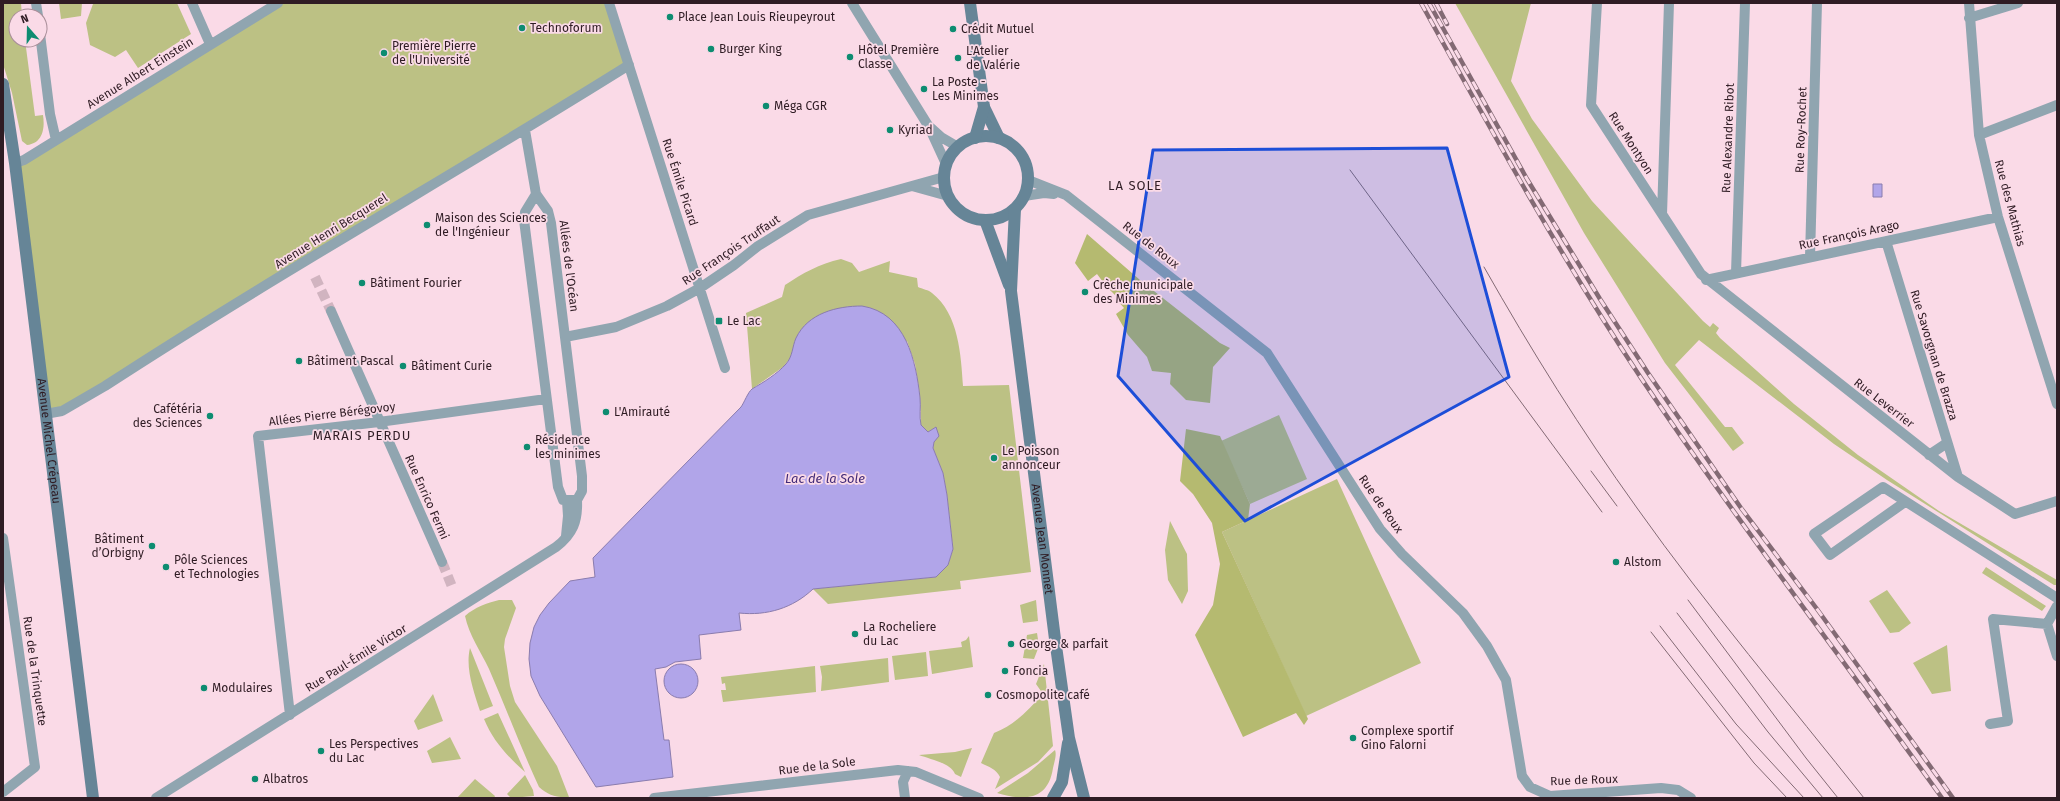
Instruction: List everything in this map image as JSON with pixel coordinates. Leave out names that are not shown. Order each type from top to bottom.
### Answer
[{"type":"street","points":[[192,3],[210,44]]},
{"type":"street","name":"Avenue Albert Einstein","points":[[15,163],[24,160],[278,3]]},
{"type":"street","name":"Rue Émile Picard","points":[[609,3],[725,368]]},
{"type":"street","points":[[852,3],[929,127],[946,164]]},
{"type":"street","points":[[970,3],[984,107],[999,138]]},
{"type":"street","name":"Rue Montyon","points":[[1597,3],[1592,105],[1706,280]]},
{"type":"street","points":[[1662,214],[1669,3]]},
{"type":"street","name":"Rue Alexandre Ribot","points":[[1736,273],[1745,3]]},
{"type":"street","name":"Rue Roy-Rochet","points":[[1810,257],[1816,3]]},
{"type":"street","name":"Rue des Mathias","points":[[1969,3],[1968,18],[1979,135],[1998,217],[2057,404]]},
{"type":"street","points":[[1968,18],[2018,3]]},
{"type":"street","points":[[42,48],[50,114],[56,140]]},
{"type":"street","name":"Avenue Henri Becquerel","points":[[45,414],[62,411],[92,394],[460,167],[525,130],[629,65]]},
{"type":"street","name":"Avenue Michel Crépeau","points":[[3,84],[15,163],[93,798]]},
{"type":"street","points":[[1979,135],[2057,105]]},
{"type":"street","points":[[975,138],[984,107]]},
{"type":"street","points":[[929,127],[941,137],[958,147]]},
{"type":"street","points":[[525,130],[536,194],[525,212],[524,220],[546,398],[558,487],[563,500],[572,500]]},
{"type":"street","points":[[991,136],[999,138],[1015,147],[1025,162],[1028,180],[1024,196],[1015,209],[996,219],[974,219],[963,214],[954,206],[948,196],[944,176],[946,164],[958,147],[975,138],[991,136]]},
{"type":"street","name":"Rue François Truffaut","points":[[565,337],[616,327],[666,306],[700,288],[734,265],[758,246],[808,215],[944,176]]},
{"type":"street","name":"Rue de Roux","points":[[1028,180],[1066,195],[1267,352],[1380,529],[1402,554],[1463,613],[1487,646],[1506,680],[1522,776],[1530,787],[1550,796],[1662,788],[1678,790],[1691,798]]},
{"type":"street","points":[[912,186],[948,196]]},
{"type":"street","points":[[1645,187],[1663,187]]},
{"type":"street","points":[[1024,196],[1044,193],[1066,195]]},
{"type":"street","name":"Allées de l'Océan","points":[[536,194],[548,211],[551,223],[583,486],[581,495],[572,500]]},
{"type":"street","name":"Avenue Jean Monnet","points":[[1015,209],[1011,291],[1055,640],[1069,738],[1084,798]]},
{"type":"street","name":"Rue François Arago","points":[[1706,280],[1998,217]]},
{"type":"street","name":"Avenue Jean Monnet","points":[[985,220],[993,238],[1011,291]]},
{"type":"street","name":"Rue Savorgnan de Brazza","points":[[1886,241],[1958,477]]},
{"type":"street","points":[[1722,292],[1724,276]]},
{"type":"street","name":"Rue Leverrier","points":[[1706,280],[1958,477],[2015,514],[2057,501]]},
{"type":"street","name":"Rue Enrico Fermi","points":[[331,311],[442,562]]},
{"type":"street","name":"Allées Pierre Bérégovoy","points":[[290,715],[258,436],[379,422],[546,398]]},
{"type":"street","points":[[1930,455],[1947,443]]},
{"type":"street","points":[[1905,502],[1830,555],[1814,534],[1883,487],[2057,598]]},
{"type":"street","name":"Rue Paul-Émile Victor","points":[[156,798],[563,542],[577,521],[572,500]]},
{"type":"street","name":"Rue de la Trinquette","points":[[3,538],[35,767],[3,792]]},
{"type":"street","points":[[2057,606],[2048,624],[2057,656]]},
{"type":"street","points":[[1990,724],[2008,721],[1993,619],[2048,624]]},
{"type":"street","name":"Avenue Jean Monnet","points":[[1053,798],[1062,782],[1069,738]]},
{"type":"street","name":"Rue de la Sole","points":[[654,798],[898,770],[908,770],[979,798]]},
{"type":"street","points":[[905,798],[903,782],[908,770]]},
{"type":"highlighted area","points":[[1447,148],[1509,377],[1245,521],[1118,376],[1153,150]]},
{"type":"green space","points":[[3,3],[21,3],[21,8],[8,8],[8,48],[26,48],[35,116],[43,115],[44,125],[42,134],[37,141],[32,144],[27,145],[22,141],[12,93],[3,64]]},
{"type":"green space","points":[[59,3],[82,3],[81,16],[61,19]]},
{"type":"green space","points":[[177,3],[191,34],[138,68],[126,50],[115,57],[90,45],[86,23],[93,4]]},
{"type":"green space","points":[[278,3],[609,3],[629,65],[105,386],[45,414],[15,163]]},
{"type":"green space","points":[[1455,3],[1531,3],[1511,81],[1532,119],[1592,201],[1703,321],[1710,327],[1713,323],[1719,328],[1716,333],[1720,338],[1794,404],[1858,455],[1939,511],[2057,580],[2056,585],[1887,480],[1834,444],[1699,340],[1675,365],[1725,427],[1732,427],[1744,443],[1733,451],[1665,363],[1584,233]]},
{"type":"green space","points":[[1087,234],[1140,280],[1220,343],[1230,348],[1213,367],[1210,403],[1186,400],[1170,384],[1171,373],[1152,371],[1147,357],[1128,335],[1116,314],[1124,308],[1117,300],[1118,298],[1106,286],[1104,287],[1101,284],[1103,282],[1097,274],[1088,281],[1075,263]]},
{"type":"green space","points":[[841,259],[852,263],[859,272],[890,261],[889,272],[917,278],[918,287],[931,292],[948,312],[957,336],[963,386],[1009,385],[1031,572],[960,581],[961,589],[828,604],[813,589],[936,577],[948,565],[953,549],[943,473],[933,448],[936,427],[928,432],[921,425],[920,396],[915,364],[907,341],[792,356],[783,367],[752,389],[746,313],[782,297],[785,285],[805,273],[818,266]]},
{"type":"green space","points":[[1279,415],[1307,479],[1250,504],[1221,441]]},
{"type":"green space","points":[[1186,429],[1220,436],[1250,504],[1248,520],[1222,532],[1308,719],[1304,725],[1296,713],[1243,737],[1195,635],[1213,605],[1220,564],[1212,523],[1193,494],[1180,481]]},
{"type":"green space","points":[[1337,479],[1421,663],[1306,716],[1222,532]]},
{"type":"green space","points":[[1170,521],[1187,554],[1188,591],[1182,604],[1168,580],[1165,550]]},
{"type":"green space","points":[[1986,567],[2046,606],[2042,611],[1982,573]]},
{"type":"green space","points":[[1887,590],[1911,623],[1899,632],[1890,633],[1869,601]]},
{"type":"green space","points":[[512,600],[516,608],[505,639],[504,647],[510,686],[515,702],[557,766],[569,797],[552,795],[539,787],[489,669],[472,637],[467,623],[465,616],[473,610],[490,602]]},
{"type":"green space","points":[[1036,600],[1038,621],[1023,623],[1020,605]]},
{"type":"green space","points":[[1037,633],[1039,646],[1034,659],[1023,658],[1027,635]]},
{"type":"green space","points":[[969,636],[973,667],[932,674],[929,651],[962,647],[961,642],[966,640]]},
{"type":"green space","points":[[1947,645],[1951,691],[1932,694],[1913,663]]},
{"type":"green space","points":[[470,648],[493,706],[480,711],[469,672]]},
{"type":"green space","points":[[926,652],[928,676],[895,680],[892,656]]},
{"type":"green space","points":[[888,658],[889,682],[821,691],[822,677],[820,666]]},
{"type":"green space","points":[[1044,664],[1053,746],[1038,762],[995,789],[1000,777],[994,770],[981,763],[994,733],[1002,730],[1015,721],[1043,694],[1036,684]]},
{"type":"green space","points":[[815,666],[816,692],[723,702],[721,690],[726,690],[725,683],[722,684],[721,677]]},
{"type":"green space","points":[[433,694],[443,721],[418,730],[414,721]]},
{"type":"green space","points":[[498,713],[525,772],[502,748],[484,719]]},
{"type":"green space","points":[[450,737],[461,759],[432,763],[427,751]]},
{"type":"green space","points":[[972,748],[961,777],[955,774],[953,770],[944,764],[919,755],[955,752]]},
{"type":"green space","points":[[1055,750],[1056,754],[1050,779],[1046,787],[1040,793],[1033,796],[1016,797],[997,793],[1028,773]]},
{"type":"green space","points":[[525,775],[533,790],[534,796],[511,798],[507,794]]},
{"type":"green space","points":[[475,779],[495,796],[494,798],[457,798]]},
{"type":"water","points":[[1873,184],[1882,184],[1882,197],[1873,197]]},
{"type":"water","name":"Lac de la Sole","points":[[862,306],[877,310],[889,318],[899,328],[906,341],[915,369],[920,401],[921,425],[928,432],[936,427],[939,436],[934,442],[933,448],[943,473],[947,495],[953,549],[948,565],[936,577],[813,589],[797,601],[779,609],[760,613],[739,613],[741,630],[699,635],[701,659],[675,662],[666,667],[655,669],[664,740],[669,740],[673,777],[596,787],[540,696],[531,676],[529,659],[530,643],[534,627],[540,615],[570,581],[595,577],[593,558],[741,407],[751,390],[766,381],[786,364],[791,355],[796,338],[801,329],[808,322],[824,313],[843,307]]},
{"type":"water","points":[[681,664],[693,669],[698,681],[693,693],[681,698],[669,693],[664,681],[669,669]]},
{"type":"tunnel","points":[[315,277],[331,311]]},
{"type":"tunnel","points":[[442,562],[453,589]]},
{"type":"tram line","points":[[1350,170],[1602,512]]},
{"type":"tram line","points":[[1484,267],[1557,389],[1637,508],[1720,618],[1864,798]]},
{"type":"tram line","points":[[1591,471],[1617,506]]},
{"type":"tram line","points":[[1688,600],[1806,758],[1838,798]]},
{"type":"tram line","points":[[1677,613],[1768,732],[1823,798]]},
{"type":"tram line","points":[[1660,626],[1736,724],[1804,798]]},
{"type":"tram line","points":[[1651,632],[1754,763],[1787,798]]},
{"type":"railway","points":[[1421,3],[1500,146],[1611,333],[1714,484],[1942,798]]},
{"type":"railway","points":[[1429,3],[1527,179],[1600,299],[1648,373],[1741,508],[1817,609],[1953,798]]},
{"type":"railway","points":[[1436,3],[1447,24]]},
{"type":"place","name":"Place Jean Louis Rieupeyrout","points":[[670,17]]},
{"type":"place","name":"Technoforum","points":[[522,28]]},
{"type":"place","name":"Crédit Mutuel","points":[[953,29]]},
{"type":"place","name":"Burger King","points":[[711,49]]},
{"type":"place","name":"Première Pierre de l'Université","points":[[384,53]]},
{"type":"place","name":"Hôtel Première Classe","points":[[850,57]]},
{"type":"place","name":"L'Atelier de Valérie","points":[[958,58]]},
{"type":"place","name":"La Poste - Les Minimes","points":[[924,89]]},
{"type":"place","name":"Méga CGR","points":[[766,106]]},
{"type":"place","name":"Kyriad","points":[[890,130]]},
{"type":"place","name":"Maison des Sciences de l'Ingénieur","points":[[427,225]]},
{"type":"place","name":"Bâtiment Fourier","points":[[362,283]]},
{"type":"place","name":"Crèche municipale des Minimes","points":[[1085,292]]},
{"type":"place","name":"Le Lac","points":[[719,321]]},
{"type":"place","name":"Bâtiment Pascal","points":[[299,361]]},
{"type":"place","name":"Bâtiment Curie","points":[[403,366]]},
{"type":"place","name":"L'Amirauté","points":[[606,412]]},
{"type":"place","name":"Cafétéria des Sciences","points":[[210,416]]},
{"type":"place","name":"Résidence les minimes","points":[[527,447]]},
{"type":"place","name":"Le Poisson annonceur","points":[[994,458]]},
{"type":"place","name":"Bâtiment d’Orbigny","points":[[152,546]]},
{"type":"place","name":"Alstom","points":[[1616,562]]},
{"type":"place","name":"Pôle Sciences et Technologies","points":[[166,567]]},
{"type":"place","name":"La Rocheliere du Lac","points":[[855,634]]},
{"type":"place","name":"George & parfait","points":[[1011,644]]},
{"type":"place","name":"Foncia","points":[[1005,671]]},
{"type":"place","name":"Modulaires","points":[[204,688]]},
{"type":"place","name":"Cosmopolite café","points":[[988,695]]},
{"type":"place","name":"Complexe sportif Gino Falorni","points":[[1353,738]]},
{"type":"place","name":"Les Perspectives du Lac","points":[[321,751]]},
{"type":"place","name":"Albatros","points":[[255,779]]},
{"type":"district","name":"LA SOLE","points":[[1135,185]]},
{"type":"district","name":"MARAIS PERDU","points":[[362,435]]}]
